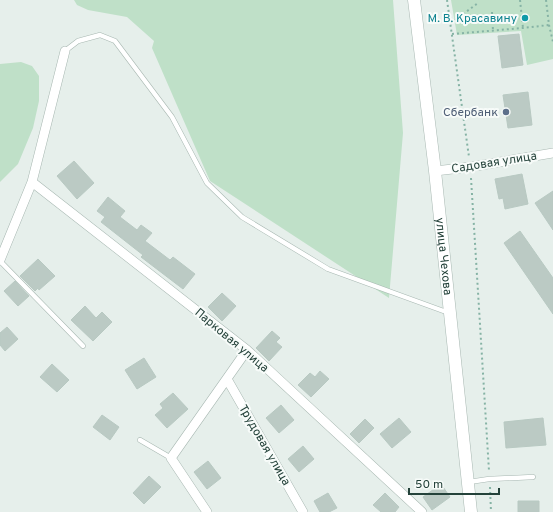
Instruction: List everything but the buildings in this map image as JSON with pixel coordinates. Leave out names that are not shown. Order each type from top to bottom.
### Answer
[{"type":"street","name":"улица Чехова","points":[[414,0],[435,171],[471,512]]},
{"type":"street","points":[[0,260],[32,182],[65,51]]},
{"type":"street","name":"Садовая улица","points":[[435,171],[470,167],[553,153]]},
{"type":"street","name":"Парковая улица","points":[[32,182],[247,350],[422,512]]},
{"type":"street","points":[[207,512],[171,458],[247,350]]},
{"type":"street","name":"Трудовая улица","points":[[227,379],[303,512]]},
{"type":"lane","points":[[65,51],[78,41],[100,34],[115,41],[172,117],[207,183],[242,216],[328,269],[450,314]]},
{"type":"lane","points":[[0,260],[83,346]]},
{"type":"lane","points":[[140,440],[171,458]]},
{"type":"lane","points":[[468,482],[489,479],[533,477]]},
{"type":"path","points":[[447,0],[470,167],[491,512]]},
{"type":"path","points":[[520,0],[523,28]]},
{"type":"path","points":[[546,0],[553,42]]},
{"type":"path","points":[[451,23],[478,3]]},
{"type":"path","points":[[492,12],[493,31]]},
{"type":"path","points":[[452,34],[549,25]]},
{"type":"green space","points":[[74,0],[393,0],[403,133],[389,298],[210,181],[152,48],[154,41],[127,17],[88,10],[77,5]]},
{"type":"green space","points":[[451,0],[553,0],[553,59],[527,65],[521,31],[457,35]]},
{"type":"green space","points":[[21,62],[32,66],[39,76],[39,101],[33,128],[18,164],[0,182],[0,64]]},
{"type":"place","name":"М. В. Красавину","points":[[525,18]]},
{"type":"place","name":"Сбербанк","points":[[506,112]]}]
